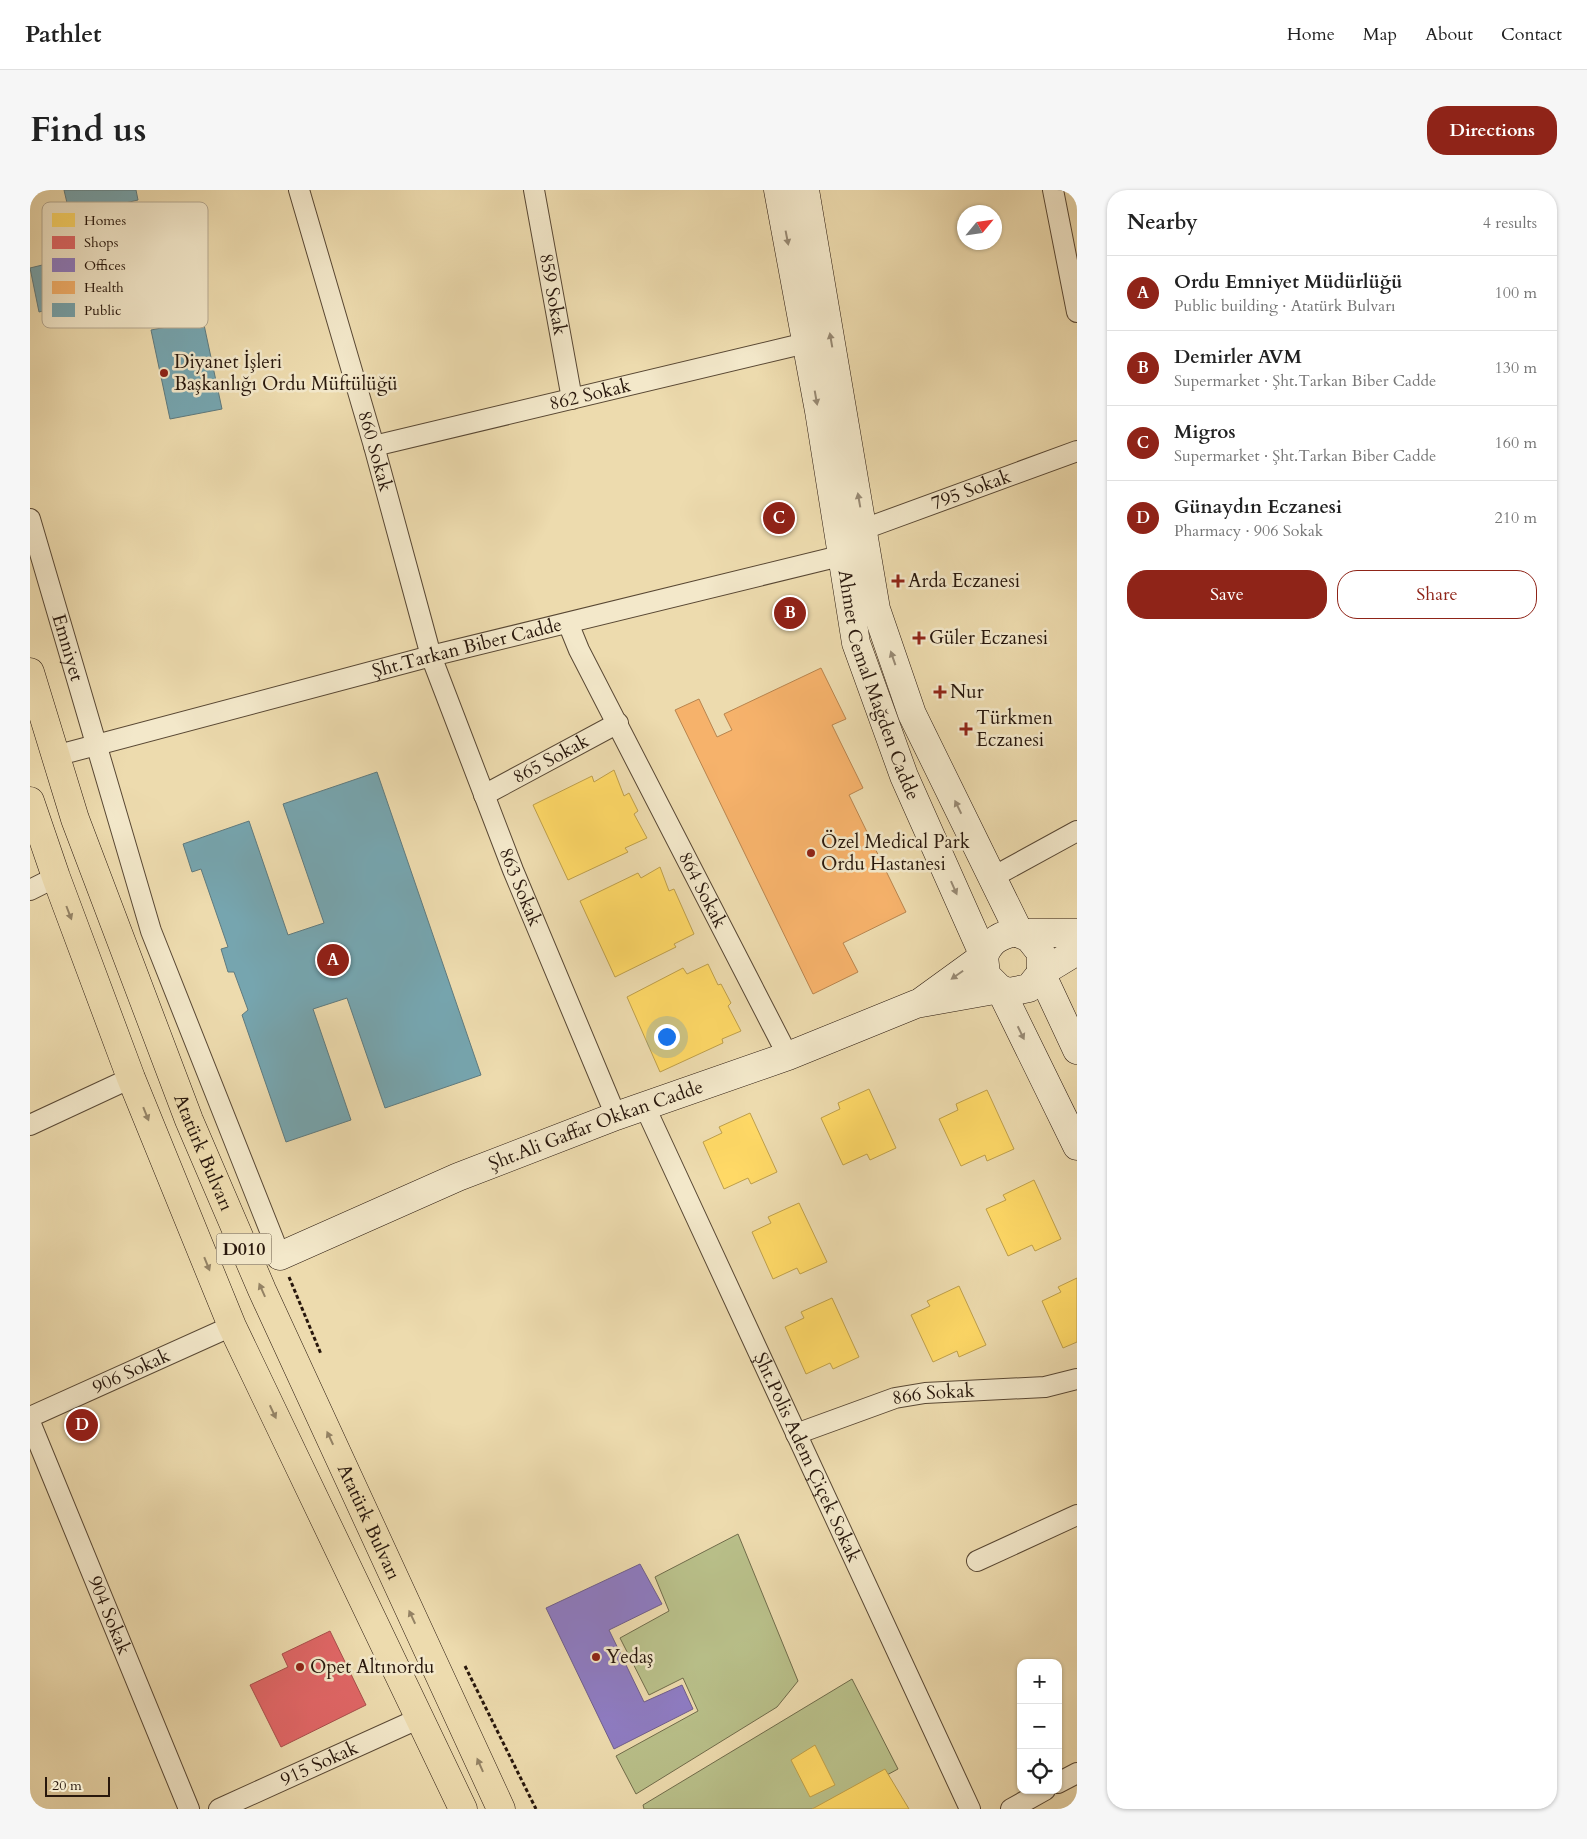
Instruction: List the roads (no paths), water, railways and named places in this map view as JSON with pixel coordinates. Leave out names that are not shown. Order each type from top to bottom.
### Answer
[{"type":"highway","name":"Atatürk Bulvarı","points":[[30,672],[74,820],[189,1120],[262,1290],[501,1809]]},
{"type":"highway","name":"Atatürk Bulvarı","points":[[30,800],[56,877],[132,1078],[232,1326],[463,1809]]},
{"type":"main road","name":"Ahmet Cemal Mağden Cadde","points":[[778,190],[806,343],[856,643],[904,776],[984,956],[986,975],[1000,989],[1077,1146]]},
{"type":"main road","name":"Ahmet Cemal Mağden Cadde","points":[[805,190],[864,529],[876,610],[912,714],[1020,934],[1029,938],[1040,953],[1041,973],[1077,1050]]},
{"type":"main road","name":"Şht.Ali Gaffar Okkan Cadde","points":[[916,1004],[984,956],[994,940],[1011,933],[1077,933]]},
{"type":"main road","name":"Şht.Ali Gaffar Okkan Cadde","points":[[280,1256],[458,1176],[616,1116],[788,1056],[916,1004],[1000,989],[1009,992],[1028,988],[1041,973],[1077,951]]},
{"type":"street","name":"860 Sokak","points":[[299,190],[374,446],[430,656]]},
{"type":"street","name":"859 Sokak","points":[[534,190],[572,400]]},
{"type":"street","points":[[1053,190],[1077,312]]},
{"type":"street","name":"862 Sokak","points":[[374,446],[806,343]]},
{"type":"street","name":"795 Sokak","points":[[864,529],[1077,451]]},
{"type":"street","name":"Emniyet","points":[[30,520],[151,932],[280,1256]]},
{"type":"street","name":"Şht.Tarkan Biber Cadde","points":[[55,756],[430,656],[840,556]]},
{"type":"street","name":"864 Sokak","points":[[568,623],[579,650],[788,1056]]},
{"type":"street","name":"863 Sokak","points":[[430,656],[484,795],[616,1116]]},
{"type":"street","name":"865 Sokak","points":[[484,795],[618,723]]},
{"type":"street","points":[[993,877],[1077,831]]},
{"type":"street","points":[[30,890],[56,877]]},
{"type":"street","points":[[30,1125],[132,1078]]},
{"type":"street","name":"Şht.Polis Adem Çiçek Sokak","points":[[645,1107],[970,1809]]},
{"type":"street","name":"906 Sokak","points":[[30,1417],[232,1326]]},
{"type":"street","name":"866 Sokak","points":[[796,1434],[895,1398],[925,1393],[1045,1387],[1077,1379]]},
{"type":"street","name":"904 Sokak","points":[[30,1422],[189,1809]]},
{"type":"street","points":[[977,1561],[1077,1516]]},
{"type":"street","name":"915 Sokak","points":[[223,1808],[420,1718]]},
{"type":"street","points":[[1062,1781],[1077,1773]]},
{"type":"street","points":[[1022,1806],[1039,1794]]},
{"type":"place","name":"Diyanet İşleri Başkanlığı Ordu Müftülüğü","points":[[164,373]]},
{"type":"place","name":"Migros","points":[[779,518]]},
{"type":"place","name":"Arda Eczanesi","points":[[898,581]]},
{"type":"place","name":"Demirler AVM","points":[[790,613]]},
{"type":"place","name":"Güler Eczanesi","points":[[919,638]]},
{"type":"place","name":"Nur","points":[[940,692]]},
{"type":"place","name":"Türkmen Eczanesi","points":[[966,729]]},
{"type":"place","name":"Özel Medical Park Ordu Hastanesi","points":[[811,853]]},
{"type":"place","name":"Ordu Emniyet Müdürlüğü","points":[[333,960]]},
{"type":"place","name":"Günaydın Eczanesi","points":[[82,1425]]},
{"type":"place","name":"Yedaş","points":[[596,1657]]},
{"type":"place","name":"Opet Altınordu","points":[[300,1667]]}]
